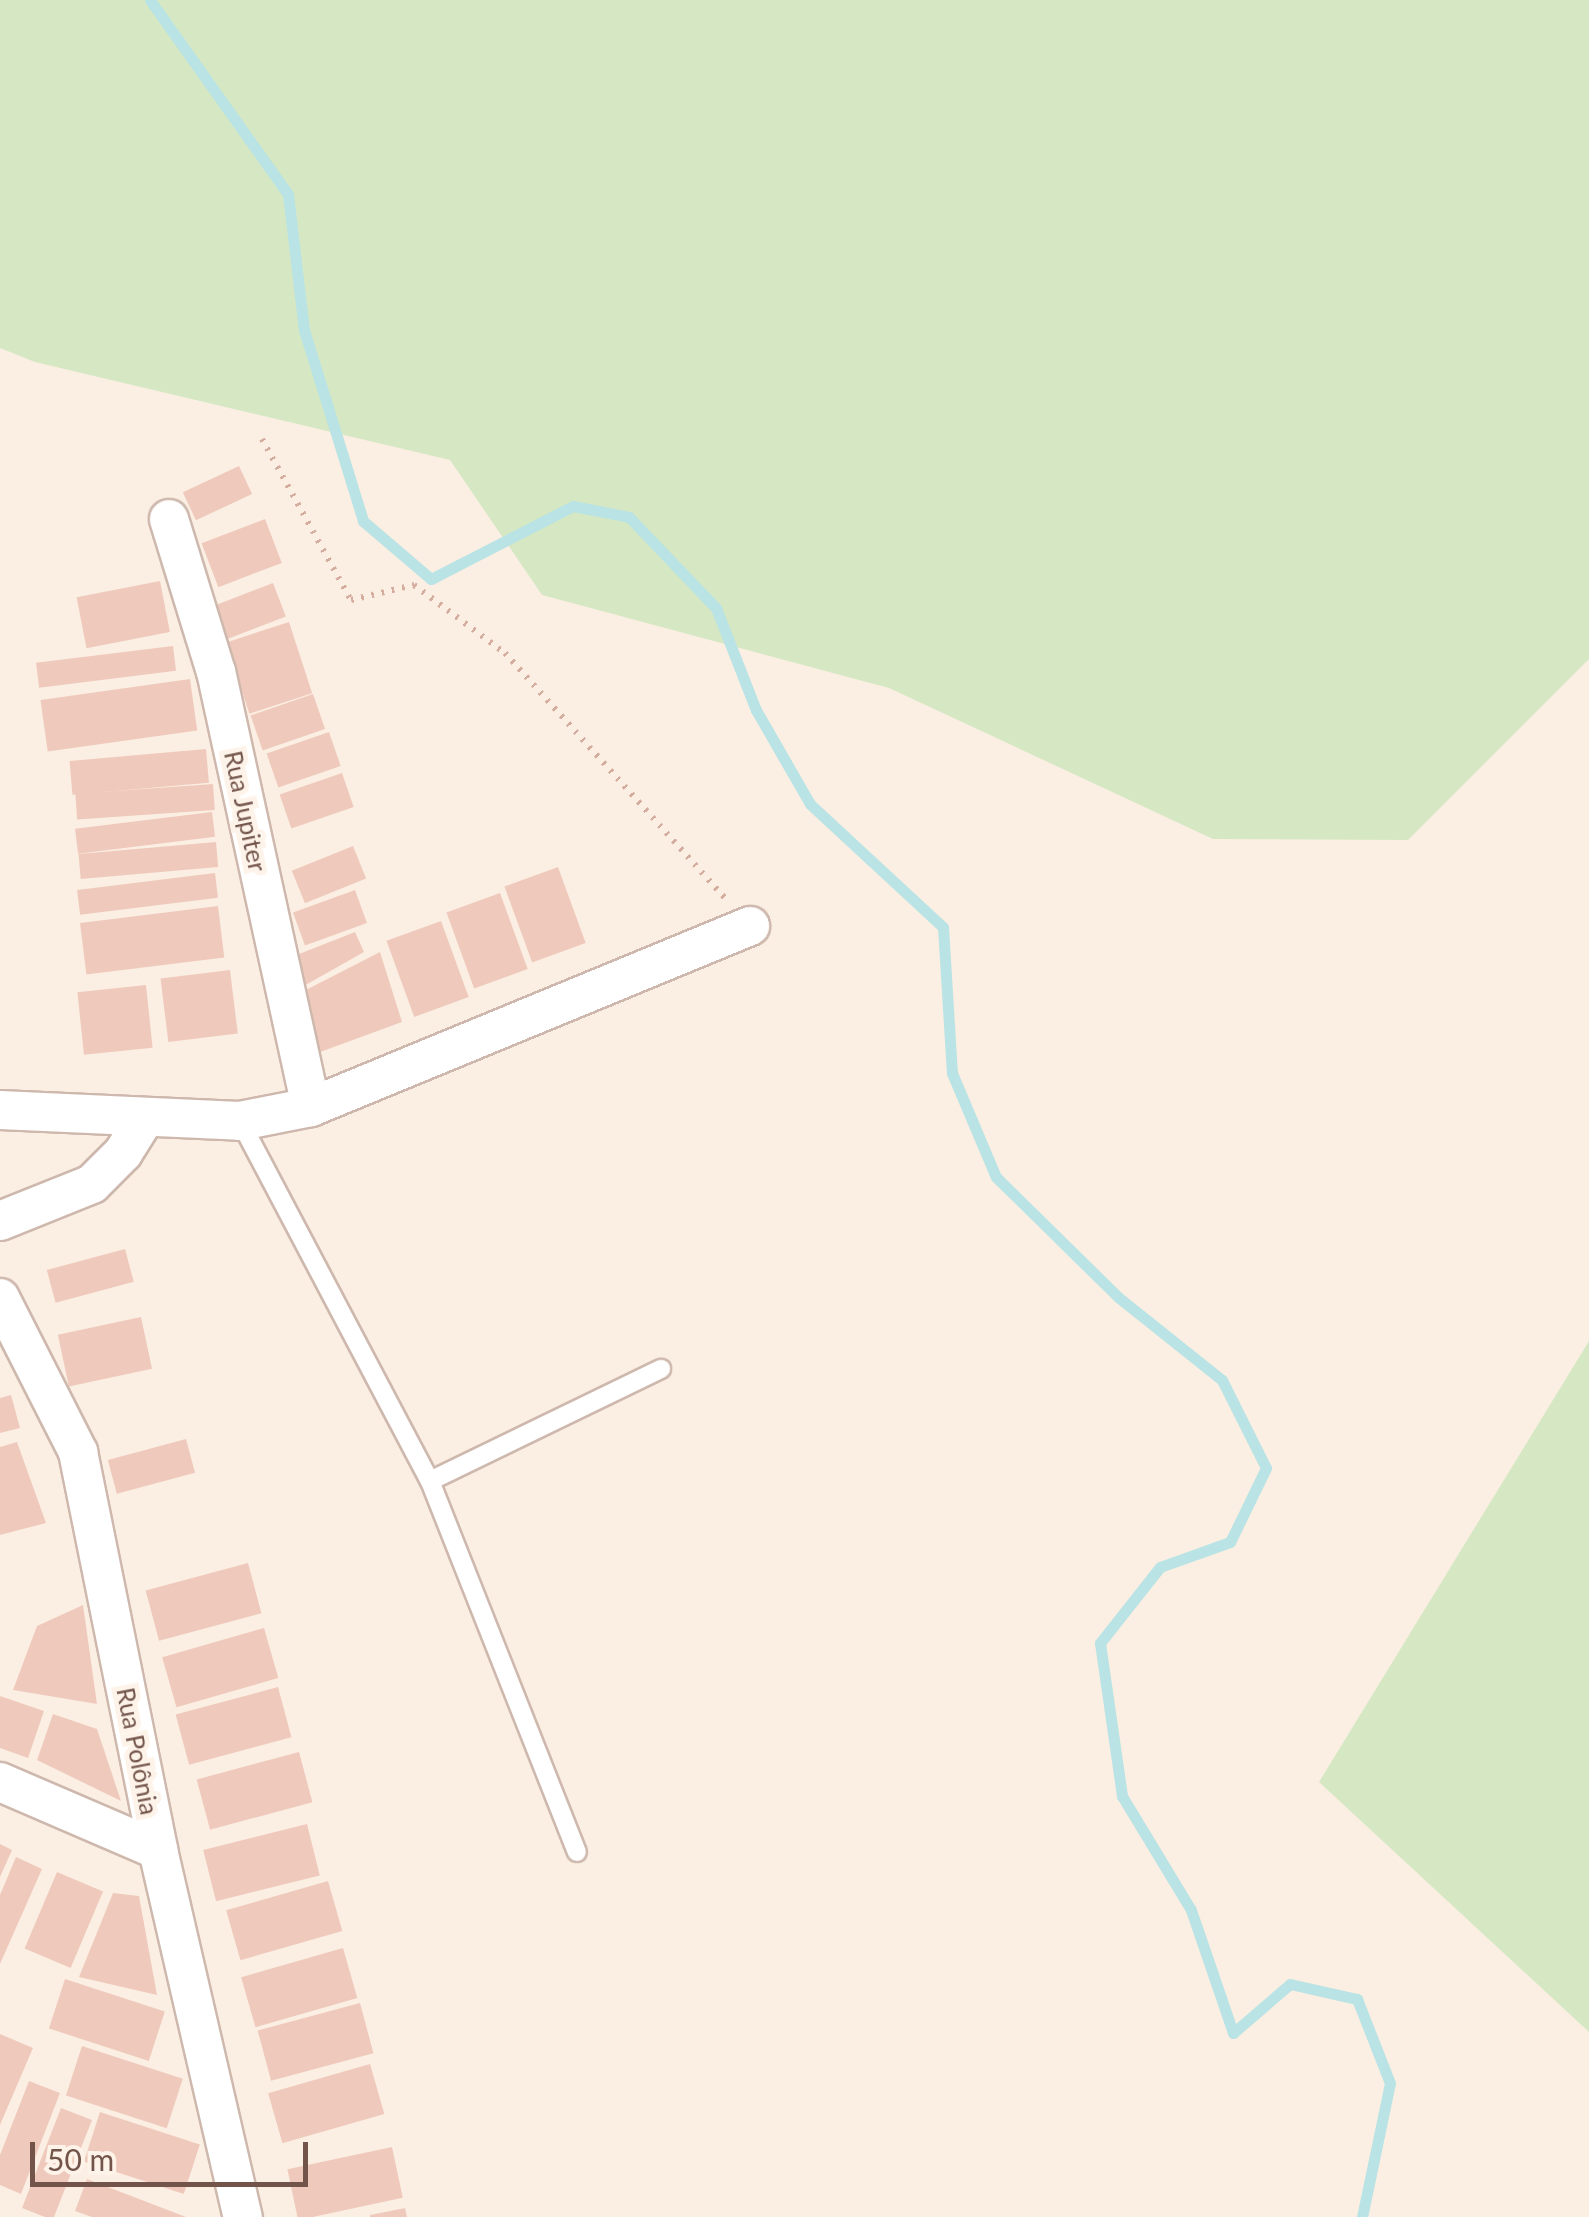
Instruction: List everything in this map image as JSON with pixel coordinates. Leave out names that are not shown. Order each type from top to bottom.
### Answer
[{"type":"street","name":"Rua Jupiter","points":[[169,518],[216,672],[311,1107]]},
{"type":"street","points":[[0,1098],[0,1110],[96,1109],[144,1119],[240,1121],[311,1107],[750,926]]},
{"type":"street","points":[[0,1221],[92,1184],[123,1154],[144,1119]]},
{"type":"street","name":"Rua Polônia","points":[[0,1298],[78,1452],[158,1850],[243,2217]]},
{"type":"street","points":[[0,1782],[158,1850]]},
{"type":"lane","points":[[240,1121],[430,1481],[576,1852]]},
{"type":"lane","points":[[430,1481],[662,1369]]},
{"type":"path","points":[[262,438],[351,600],[414,585],[505,653],[750,926]]},
{"type":"green space","points":[[0,0],[1589,0],[1589,659],[1408,840],[1213,839],[889,688],[542,595],[450,460],[35,362],[0,348]]},
{"type":"green space","points":[[1589,1341],[1589,2032],[1319,1782]]},
{"type":"building","points":[[239,466],[252,494],[196,520],[183,492]]},
{"type":"building","points":[[265,519],[282,563],[218,587],[202,543]]},
{"type":"building","points":[[160,581],[170,632],[86,648],[77,597]]},
{"type":"building","points":[[273,583],[286,617],[224,640],[211,607]]},
{"type":"building","points":[[289,622],[312,693],[249,714],[226,642]]},
{"type":"building","points":[[173,646],[176,671],[39,688],[36,663]]},
{"type":"building","points":[[190,679],[197,730],[48,752],[40,700]]},
{"type":"building","points":[[313,694],[325,729],[263,750],[251,715]]},
{"type":"building","points":[[329,732],[341,766],[278,788],[267,753]]},
{"type":"building","points":[[206,749],[209,783],[72,795],[70,761]]},
{"type":"building","points":[[342,773],[354,807],[291,829],[280,794]]},
{"type":"building","points":[[213,784],[215,810],[77,820],[75,794]]},
{"type":"building","points":[[212,812],[215,837],[78,854],[75,829]]},
{"type":"building","points":[[216,842],[218,867],[81,879],[79,854]]},
{"type":"building","points":[[353,846],[366,878],[305,903],[292,871]]},
{"type":"building","points":[[558,867],[586,943],[532,963],[504,886]]},
{"type":"building","points":[[215,873],[218,898],[80,915],[77,890]]},
{"type":"building","points":[[355,890],[367,923],[305,945],[293,913]]},
{"type":"building","points":[[500,893],[528,969],[474,989],[446,912]]},
{"type":"building","points":[[218,906],[224,958],[86,975],[80,923]]},
{"type":"building","points":[[441,921],[469,997],[414,1017],[386,941]]},
{"type":"building","points":[[355,932],[364,952],[302,987],[294,956]]},
{"type":"building","points":[[380,952],[402,1022],[312,1055],[300,993]]},
{"type":"building","points":[[230,970],[238,1034],[168,1042],[161,979]]},
{"type":"building","points":[[146,985],[153,1048],[84,1055],[77,992]]},
{"type":"building","points":[[125,1249],[134,1282],[56,1303],[47,1270]]},
{"type":"building","points":[[141,1317],[152,1369],[69,1387],[58,1335]]},
{"type":"building","points":[[11,1395],[20,1428],[0,1433],[0,1398]]},
{"type":"building","points":[[186,1439],[195,1473],[117,1494],[108,1460]]},
{"type":"building","points":[[17,1442],[46,1523],[0,1535],[0,1447]]},
{"type":"building","points":[[248,1563],[261,1613],[159,1641],[146,1590]]},
{"type":"building","points":[[83,1605],[97,1704],[13,1690],[37,1626]]},
{"type":"building","points":[[264,1628],[278,1678],[176,1707],[162,1657]]},
{"type":"building","points":[[278,1687],[291,1737],[189,1765],[176,1714]]},
{"type":"building","points":[[0,1696],[44,1711],[28,1758],[0,1748]]},
{"type":"building","points":[[53,1714],[97,1729],[121,1801],[37,1760]]},
{"type":"building","points":[[299,1752],[312,1802],[210,1830],[197,1779]]},
{"type":"building","points":[[307,1824],[320,1875],[216,1901],[203,1850]]},
{"type":"building","points":[[0,1844],[12,1850],[0,1877]]},
{"type":"building","points":[[16,1857],[42,1869],[0,1964],[0,1895]]},
{"type":"building","points":[[57,1872],[103,1892],[71,1968],[25,1948]]},
{"type":"building","points":[[328,1881],[342,1931],[240,1960],[226,1910]]},
{"type":"building","points":[[113,1893],[139,1896],[157,1995],[79,1977]]},
{"type":"building","points":[[343,1948],[357,1998],[255,2027],[241,1977]]},
{"type":"building","points":[[65,1979],[165,2011],[149,2061],[49,2028]]},
{"type":"building","points":[[360,2003],[373,2053],[271,2081],[258,2030]]},
{"type":"building","points":[[0,2034],[33,2048],[0,2125]]},
{"type":"building","points":[[82,2046],[183,2079],[167,2128],[66,2095]]},
{"type":"building","points":[[370,2064],[384,2114],[282,2143],[268,2093]]},
{"type":"building","points":[[29,2081],[60,2093],[21,2194],[0,2185],[0,2155]]},
{"type":"building","points":[[61,2108],[92,2120],[54,2217],[45,2217],[22,2208]]},
{"type":"building","points":[[100,2112],[200,2144],[184,2194],[84,2161]]},
{"type":"building","points":[[392,2147],[403,2198],[297,2217],[287,2169]]},
{"type":"building","points":[[87,2179],[186,2217],[92,2217],[75,2211]]},
{"type":"building","points":[[405,2208],[407,2217],[370,2217],[370,2215]]},
{"type":"waterway","points":[[150,0],[288,194],[304,330],[363,521],[431,579],[573,506],[629,517],[716,608],[756,710],[810,804],[943,927],[952,1073],[996,1177],[1118,1297],[1222,1380],[1266,1468],[1230,1542],[1160,1567],[1100,1643],[1122,1796],[1191,1910],[1233,2033],[1290,1984],[1357,1999],[1390,2083],[1362,2217]]}]
